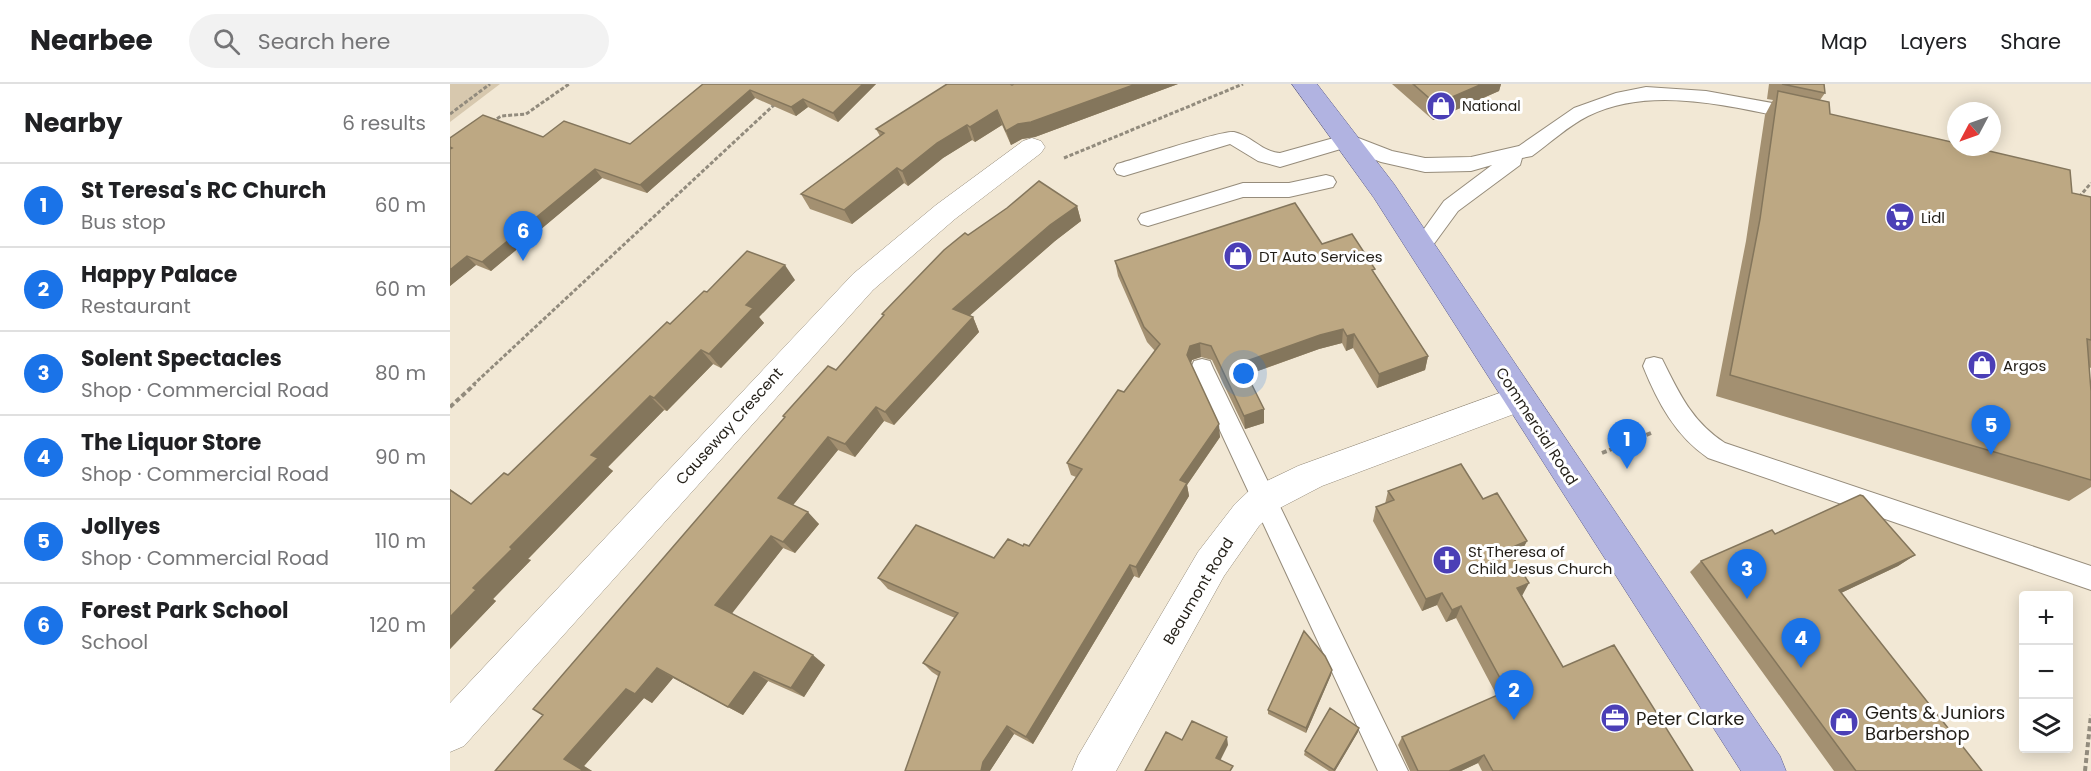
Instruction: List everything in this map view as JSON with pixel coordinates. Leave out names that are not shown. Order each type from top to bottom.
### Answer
[{"type":"main road","name":"Commercial Road","points":[[1304,84],[1349,142],[1421,247],[1765,771]]},
{"type":"street","name":"Causeway Crescent","points":[[450,732],[863,282],[965,195],[1032,147]]},
{"type":"street","name":"Beaumont Road","points":[[1093,771],[1211,564],[1246,515],[1264,499],[1310,476],[1519,399]]},
{"type":"lane","points":[[1421,247],[1451,206],[1471,189],[1581,112],[1622,97],[1646,93],[1706,97],[1821,119]]},
{"type":"lane","points":[[1124,169],[1230,138],[1238,139],[1264,159],[1280,160],[1349,142],[1388,157],[1425,165],[1471,164],[1525,152]]},
{"type":"lane","points":[[1259,189],[1262,175],[1280,160]]},
{"type":"lane","points":[[1148,219],[1233,192],[1259,189],[1289,190],[1326,182]]},
{"type":"lane","points":[[1654,366],[1671,405],[1683,421],[1703,442],[1737,459],[2091,578]]},
{"type":"lane","points":[[1202,368],[1394,771]]},
{"type":"path","points":[[450,114],[489,84]]},
{"type":"path","points":[[490,124],[501,116],[526,114],[569,84]]},
{"type":"path","points":[[1032,147],[1058,160],[1243,84]]},
{"type":"path","points":[[450,407],[780,100]]},
{"type":"path","points":[[2077,203],[2084,188],[2091,183]]},
{"type":"path","points":[[1564,468],[1683,421]]},
{"type":"path","points":[[2085,771],[2091,716]]},
{"type":"shaded area","points":[[450,84],[500,84],[450,122]]},
{"type":"building","points":[[703,84],[863,84],[833,113],[803,99],[791,107],[750,90],[640,185],[595,169],[482,262],[467,256],[450,270],[450,149],[452,148],[450,138],[483,115],[543,137],[564,121],[630,144]]},
{"type":"building","points":[[947,84],[1136,84],[1031,122],[1018,124],[1006,131],[997,110],[970,127],[967,125],[937,143],[902,171],[897,168],[844,210],[801,194],[884,133],[876,129]]},
{"type":"building","points":[[1413,84],[1482,84],[1436,104]]},
{"type":"building","points":[[1782,84],[1824,84],[1825,93]]},
{"type":"building","points":[[1778,91],[1829,102],[1830,114],[1947,141],[1947,156],[2001,156],[2001,154],[2070,170],[2072,193],[2091,197],[2091,340],[2087,339],[2091,391],[2091,480],[1730,375],[1760,219]]},
{"type":"building","points":[[1039,181],[1077,206],[1050,225],[953,309],[973,317],[885,412],[876,407],[845,444],[828,437],[778,498],[808,512],[783,542],[771,536],[715,605],[813,655],[791,688],[754,672],[728,707],[657,668],[635,694],[626,689],[564,759],[584,771],[495,771],[543,715],[533,709],[828,366],[836,370],[884,315],[882,314],[944,250],[965,233],[968,235],[1007,208]]},
{"type":"building","points":[[1295,203],[1322,244],[1352,234],[1375,269],[1372,270],[1428,356],[1379,374],[1354,334],[1347,336],[1343,329],[1320,335],[1241,363],[1264,409],[1244,416],[1211,346],[1200,343],[1190,346],[1187,355],[1219,424],[1180,480],[1187,483],[1136,567],[1130,565],[1026,737],[1007,726],[983,762],[981,771],[905,771],[940,672],[923,663],[958,613],[878,578],[916,525],[994,558],[1008,539],[1023,546],[1024,544],[1029,546],[1082,469],[1067,463],[1118,390],[1124,392],[1160,344],[1144,327],[1115,261]]},
{"type":"building","points":[[747,251],[785,265],[746,305],[753,308],[709,354],[701,350],[654,398],[650,396],[591,455],[598,458],[510,547],[512,549],[473,588],[476,590],[450,617],[450,490],[471,504],[504,473],[508,475],[667,322],[670,324],[704,291],[707,292]]},
{"type":"building","points":[[1461,464],[1483,499],[1497,493],[1527,541],[1508,549],[1529,583],[1517,588],[1563,667],[1614,645],[1693,771],[1493,771],[1484,755],[1449,771],[1418,771],[1402,737],[1507,691],[1461,606],[1452,610],[1442,593],[1426,599],[1376,507],[1394,500],[1388,491]]},
{"type":"building","points":[[1860,495],[1915,555],[1839,590],[1982,771],[1856,771],[1701,561],[1772,530],[1775,534]]},
{"type":"building","points":[[1304,631],[1325,656],[1332,670],[1306,728],[1268,710]]},
{"type":"building","points":[[1330,708],[1359,728],[1334,770],[1305,751]]},
{"type":"building","points":[[1192,721],[1227,737],[1216,758],[1233,766],[1230,771],[1145,771],[1166,732],[1182,740]]},
{"type":"place","name":"National","points":[[1441,106]]},
{"type":"place","name":"Lidl","points":[[1900,217]]},
{"type":"place","name":"DT Auto Services","points":[[1238,256]]},
{"type":"place","name":"Forest Park School","points":[[523,261]]},
{"type":"place","name":"Argos","points":[[1982,365]]},
{"type":"place","name":"Jollyes","points":[[1991,455]]},
{"type":"place","name":"St Teresa's RC Church","points":[[1627,469]]},
{"type":"place","name":"St Theresa of Child Jesus Church","points":[[1447,560]]},
{"type":"place","name":"Solent Spectacles","points":[[1747,599]]},
{"type":"place","name":"The Liquor Store","points":[[1801,668]]},
{"type":"place","name":"Peter Clarke","points":[[1615,718]]},
{"type":"place","name":"Happy Palace","points":[[1514,720]]},
{"type":"place","name":"Gents & Juniors Barbershop","points":[[1844,722]]}]
